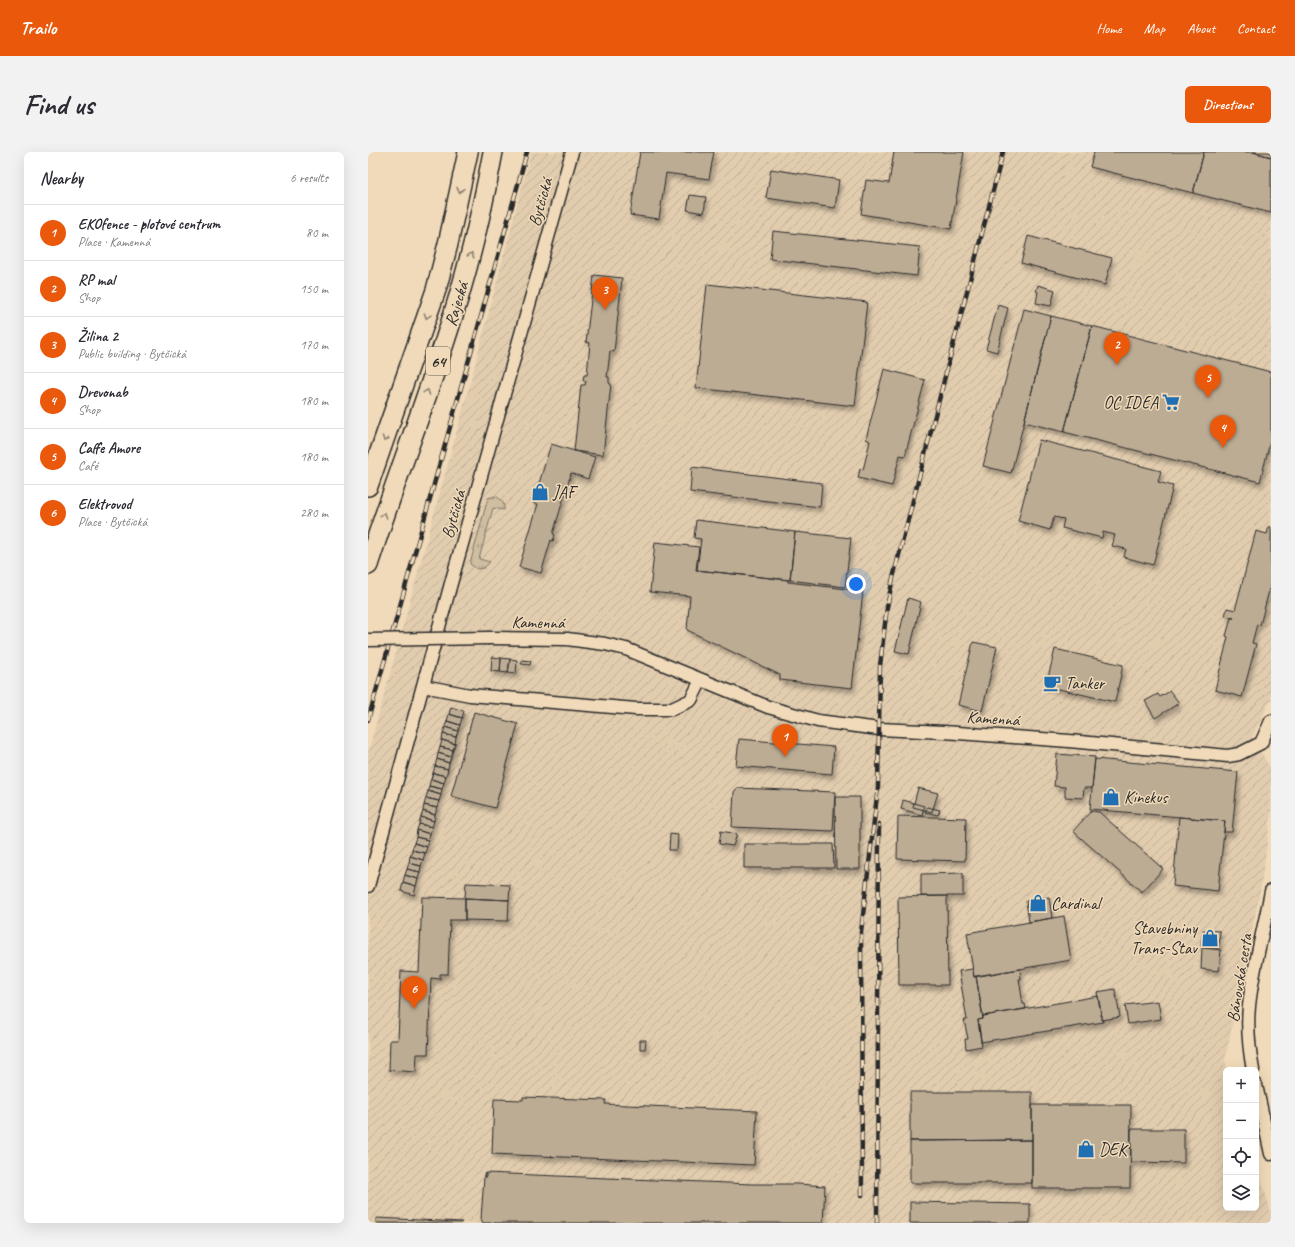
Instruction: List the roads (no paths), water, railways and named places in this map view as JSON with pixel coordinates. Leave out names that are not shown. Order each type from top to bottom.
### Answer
[{"type":"main road","name":"Rajecká","points":[[368,486],[436,290],[448,244],[468,152]]},
{"type":"main road","name":"Rajecká","points":[[368,565],[390,496],[436,369],[459,296],[472,250],[493,152]]},
{"type":"street","name":"Bytčická","points":[[368,886],[572,152]]},
{"type":"street","name":"Kamenná","points":[[368,640],[489,638],[567,639],[605,644],[642,655],[768,707],[818,721],[879,729],[1069,741],[1228,756],[1266,746],[1271,721]]},
{"type":"street","points":[[423,686],[470,696],[636,709],[672,709],[691,700],[701,680]]},
{"type":"street","name":"Bánovská cesta","points":[[1253,1067],[1248,1035],[1249,1007],[1253,978],[1271,891]]},
{"type":"street","points":[[1259,1099],[1271,1154]]},
{"type":"railway","points":[[368,720],[527,152]]},
{"type":"railway","points":[[862,1195],[861,932],[878,787],[880,666],[887,607],[893,578],[1003,152]]},
{"type":"railway","points":[[877,1223],[879,824]]},
{"type":"place","name":"Žilina 2","points":[[605,310]]},
{"type":"place","name":"RP mal","points":[[1117,365]]},
{"type":"place","name":"Caffe Amore","points":[[1208,398]]},
{"type":"place","name":"OC IDEA","points":[[1171,402]]},
{"type":"place","name":"Drevonab","points":[[1223,448]]},
{"type":"place","name":"JAF","points":[[540,492]]},
{"type":"place","name":"Tanker","points":[[1052,683]]},
{"type":"place","name":"EKOfence - plotové centrum","points":[[785,757]]},
{"type":"place","name":"Kinekus","points":[[1111,797]]},
{"type":"place","name":"Cardinal","points":[[1038,903]]},
{"type":"place","name":"Stavebniny Trans-Stav","points":[[1210,938]]},
{"type":"place","name":"Elektrovod","points":[[414,1009]]},
{"type":"place","name":"DEK","points":[[1086,1149]]}]
